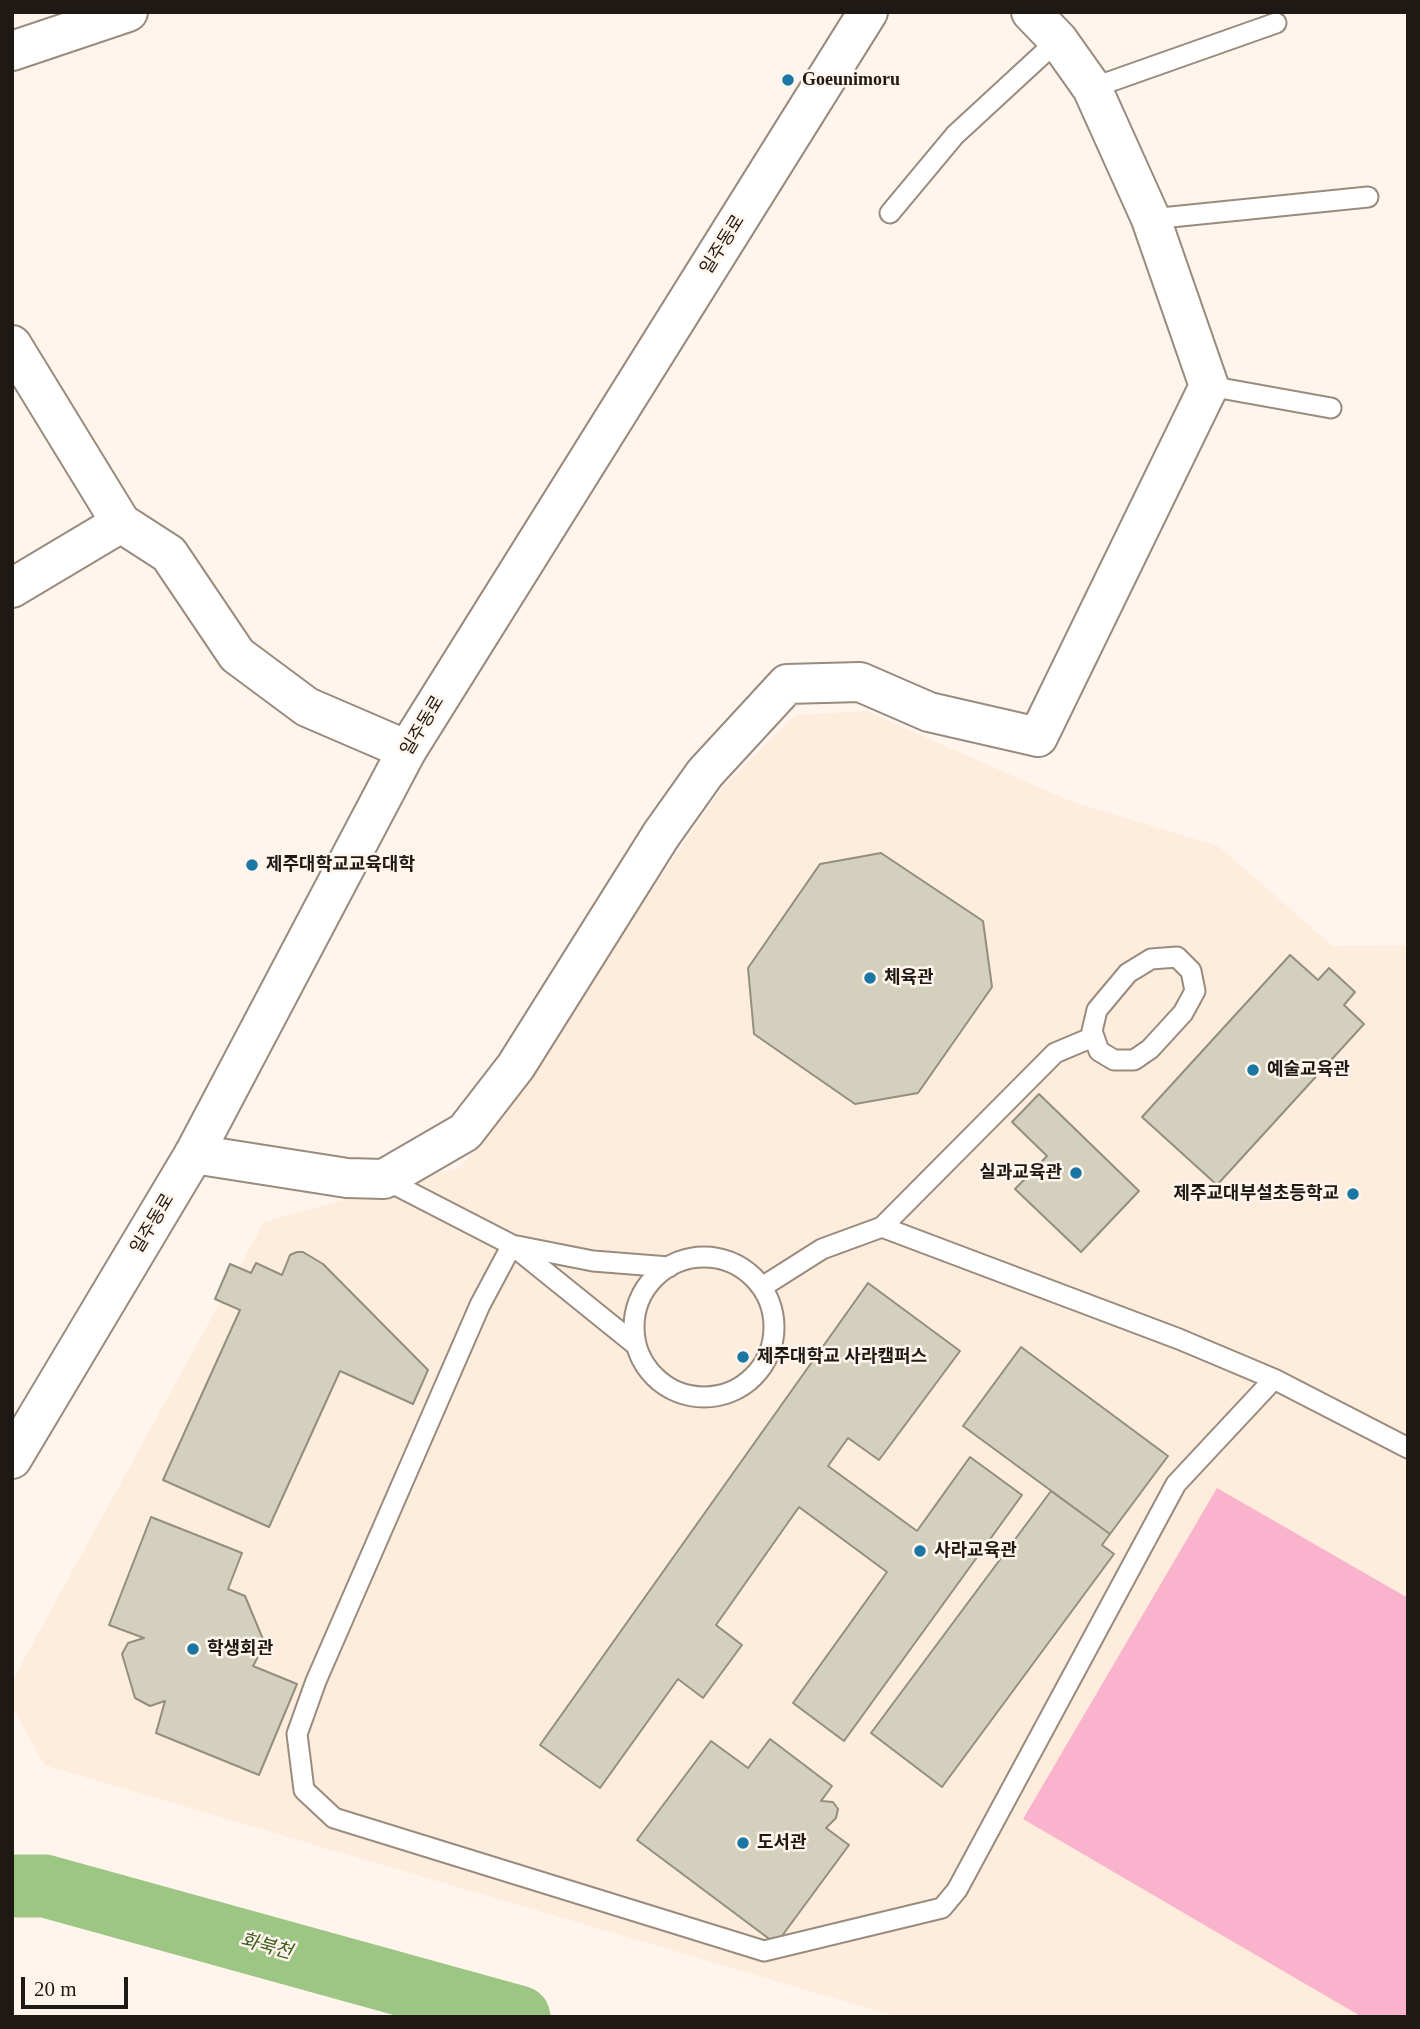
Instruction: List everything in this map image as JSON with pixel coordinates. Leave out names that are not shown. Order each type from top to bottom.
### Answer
[{"type":"street","points":[[12,51],[128,12]]},
{"type":"street","name":"일주동로","points":[[12,1459],[194,1154],[407,750],[869,12]]},
{"type":"street","points":[[194,1154],[347,1178],[384,1179],[465,1132],[516,1066],[668,824],[705,773],[787,684],[860,682],[929,712],[1038,737],[1209,386],[1152,219],[1093,88],[1058,40],[1031,12]]},
{"type":"street","points":[[12,345],[121,523],[169,554],[237,655],[307,707],[407,750]]},
{"type":"street","points":[[12,588],[121,523]]},
{"type":"lane","points":[[1093,88],[1276,23]]},
{"type":"lane","points":[[890,212],[955,135],[1058,40]]},
{"type":"lane","points":[[1152,219],[1368,197]]},
{"type":"lane","points":[[1209,386],[1331,408]]},
{"type":"lane","points":[[1177,957],[1191,971],[1195,991],[1183,1013],[1150,1049],[1134,1060],[1114,1060],[1098,1051],[1093,1037],[1097,1010],[1128,973],[1151,959],[1177,957]]},
{"type":"lane","points":[[762,1287],[822,1249],[882,1227],[1055,1053],[1093,1037]]},
{"type":"lane","points":[[384,1179],[512,1245],[636,1345]]},
{"type":"lane","points":[[882,1227],[1179,1339],[1274,1379],[1408,1448]]},
{"type":"lane","points":[[512,1245],[593,1261],[669,1267]]},
{"type":"lane","points":[[512,1245],[480,1305],[316,1681],[297,1734],[304,1790],[334,1818],[764,1951],[942,1908],[957,1890],[1176,1484],[1274,1379]]},
{"type":"lane","points":[[709,1257],[730,1262],[748,1272],[762,1287],[772,1307],[775,1329],[771,1351],[760,1370],[743,1386],[723,1395],[701,1398],[679,1393],[660,1382],[645,1366],[636,1345],[634,1322],[639,1300],[652,1281],[669,1267],[688,1259],[709,1257]]},
{"type":"shaded area","name":"제주대학교 사라캠퍼스","points":[[866,711],[1070,801],[1218,846],[1333,946],[1408,945],[1408,2017],[898,2017],[44,1765],[12,1705],[12,1681],[264,1222],[461,1167],[721,789],[795,715]]},
{"type":"shaded area","points":[[1217,1488],[1408,1598],[1408,2017],[1362,2017],[1023,1819]]},
{"type":"building","name":"체육관","points":[[881,853],[983,921],[992,987],[918,1093],[855,1104],[754,1034],[748,968],[820,864]]},
{"type":"building","name":"예술교육관","points":[[1290,955],[1318,980],[1329,968],[1355,992],[1344,1005],[1364,1024],[1217,1185],[1142,1117]]},
{"type":"building","name":"실과교육관","points":[[1039,1094],[1139,1191],[1081,1252],[1015,1189],[1047,1156],[1012,1122]]},
{"type":"building","points":[[303,1252],[323,1264],[428,1370],[413,1404],[340,1371],[269,1527],[163,1480],[240,1310],[215,1299],[230,1264],[251,1273],[256,1263],[282,1275],[290,1255]]},
{"type":"building","name":"사라교육관","points":[[868,1283],[960,1351],[879,1460],[848,1438],[828,1466],[917,1531],[970,1457],[1022,1495],[844,1741],[793,1703],[887,1572],[799,1507],[716,1625],[742,1645],[703,1698],[678,1679],[600,1788],[540,1745]]},
{"type":"building","points":[[1021,1347],[1168,1456],[1110,1534],[963,1426]]},
{"type":"building","points":[[1051,1491],[1110,1534],[1102,1545],[1114,1554],[942,1787],[871,1733]]},
{"type":"building","name":"학생회관","points":[[151,1517],[242,1553],[228,1589],[245,1596],[265,1644],[253,1666],[297,1684],[259,1775],[156,1733],[165,1701],[150,1706],[135,1698],[122,1654],[128,1643],[144,1638],[109,1625]]},
{"type":"building","name":"도서관","points":[[770,1739],[832,1786],[821,1801],[833,1802],[838,1809],[836,1818],[826,1828],[849,1845],[776,1944],[637,1840],[711,1741],[748,1768]]},
{"type":"waterway","name":"화북천","points":[[12,1886],[45,1886],[519,2017]]},
{"type":"place","name":"Goeunimoru","points":[[788,80]]},
{"type":"place","name":"제주대학교교육대학","points":[[252,865]]},
{"type":"place","name":"체육관","points":[[870,978]]},
{"type":"place","name":"예술교육관","points":[[1253,1070]]},
{"type":"place","name":"실과교육관","points":[[1076,1173]]},
{"type":"place","name":"제주교대부설초등학교","points":[[1353,1194]]},
{"type":"place","name":"제주대학교 사라캠퍼스","points":[[743,1357]]},
{"type":"place","name":"사라교육관","points":[[920,1551]]},
{"type":"place","name":"학생회관","points":[[193,1649]]},
{"type":"place","name":"도서관","points":[[743,1843]]}]
